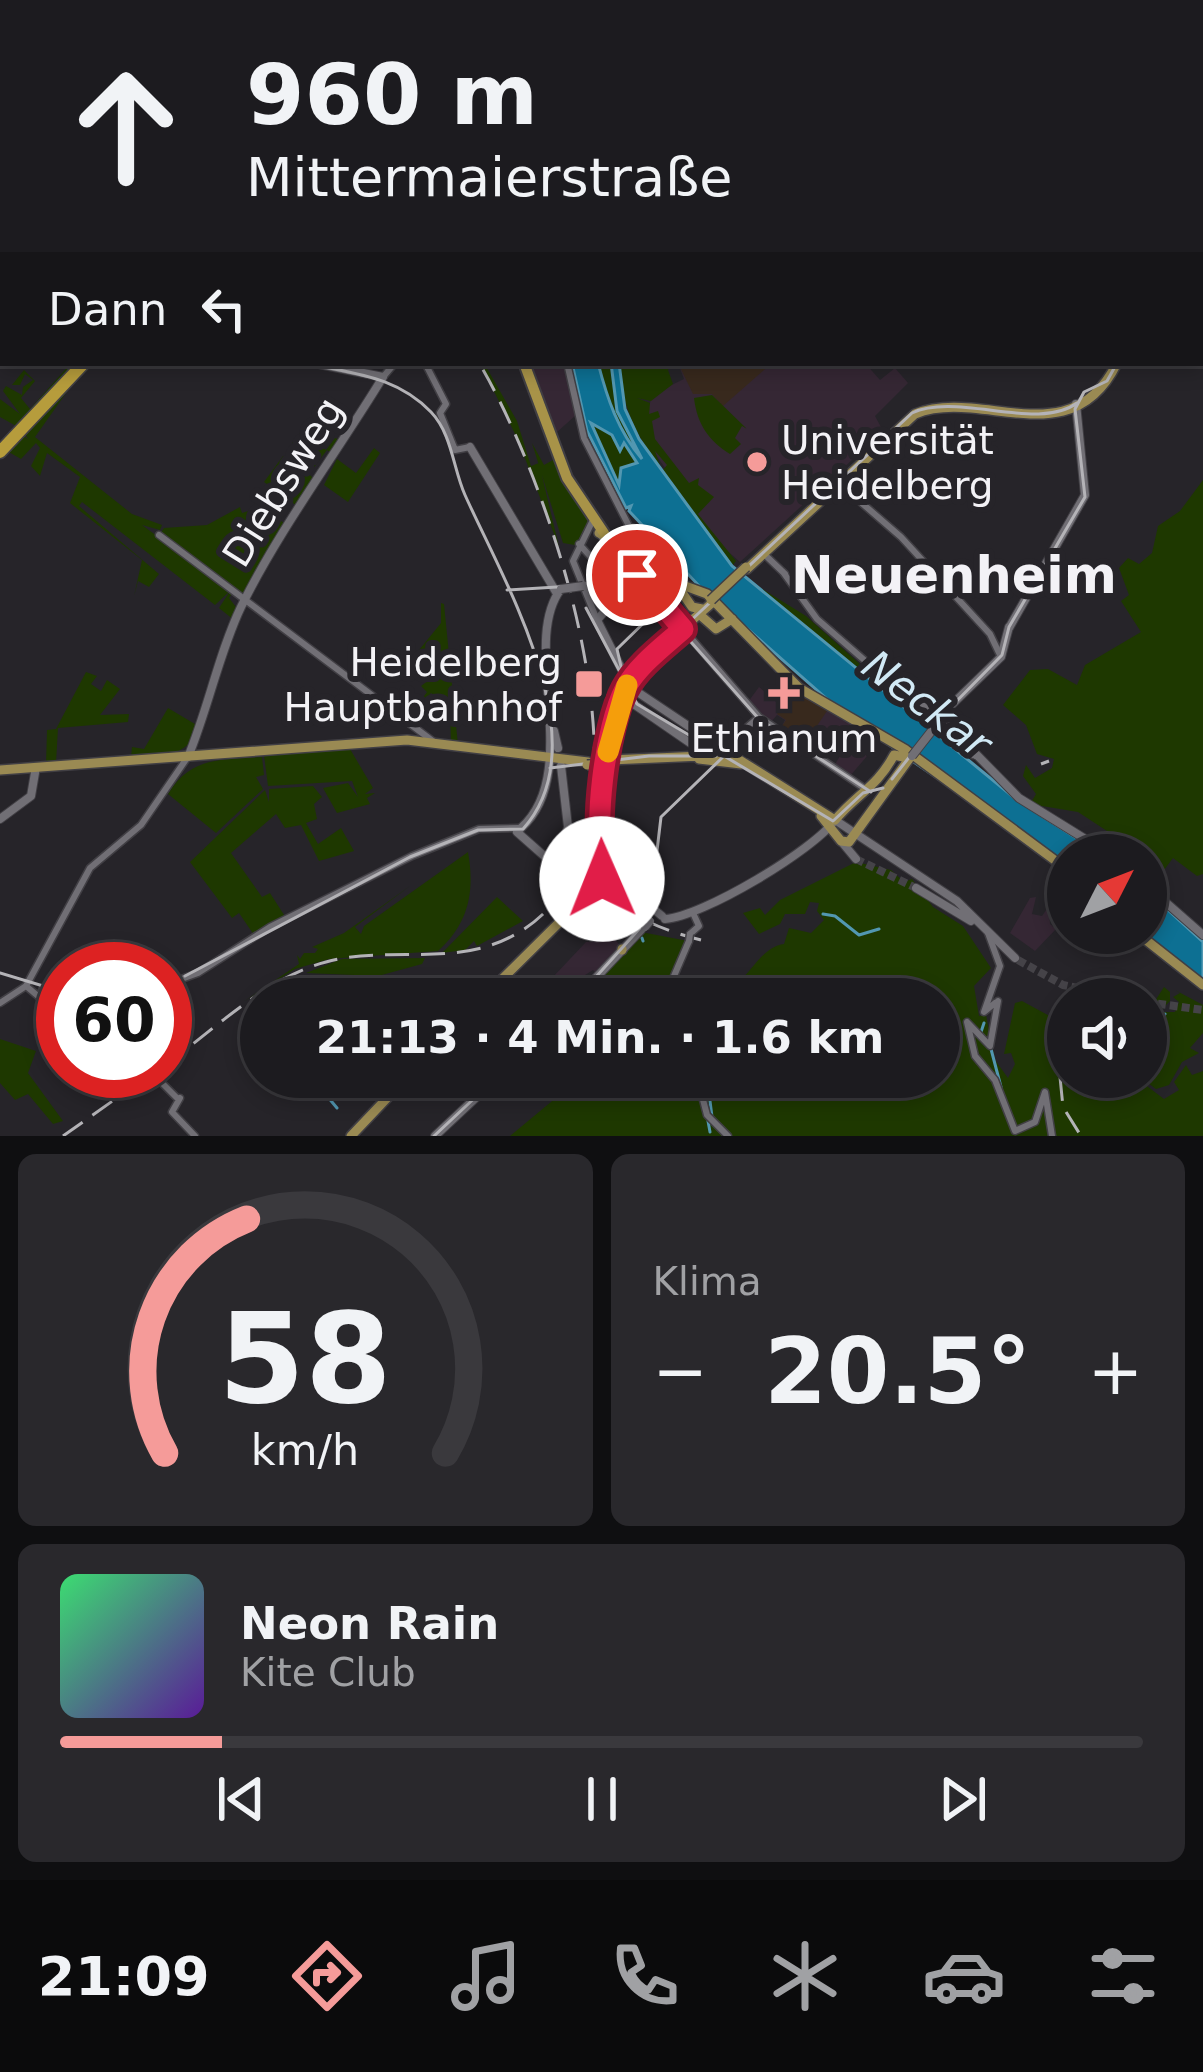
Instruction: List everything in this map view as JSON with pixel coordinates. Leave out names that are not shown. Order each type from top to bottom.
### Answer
[{"type":"highway","points":[[0,450],[79,366]]},
{"type":"highway","points":[[524,366],[564,477],[602,534]]},
{"type":"main road","points":[[596,978],[655,921],[690,910],[833,826],[865,791],[878,785],[899,752],[943,716],[1001,657],[1009,628],[1085,495],[1074,410],[1082,392],[1109,379],[1116,366]]},
{"type":"main road","points":[[342,368],[381,381]]},
{"type":"main road","points":[[342,368],[381,381]]},
{"type":"main road","name":"Diebsweg","points":[[187,757],[245,600],[281,531],[328,470],[381,381]]},
{"type":"main road","points":[[655,921],[605,876],[599,860],[609,736],[626,685],[836,480],[924,410],[1074,410]]},
{"type":"main road","points":[[469,447],[556,589],[547,652],[555,758],[568,827],[562,873]]},
{"type":"main road","points":[[635,579],[602,534],[629,530],[695,616],[725,622]]},
{"type":"main road","points":[[556,589],[635,579],[654,566]]},
{"type":"main road","points":[[595,583],[635,579]]},
{"type":"main road","points":[[666,579],[683,592],[695,616]]},
{"type":"main road","points":[[595,583],[599,617],[626,685],[715,755],[857,836],[958,901],[987,935]]},
{"type":"main road","points":[[683,592],[702,590],[725,622],[772,656],[799,688],[1047,855]]},
{"type":"main road","points":[[601,807],[614,712]]},
{"type":"main road","points":[[551,714],[555,758],[532,817],[519,830],[582,895]]},
{"type":"main road","points":[[943,716],[958,724],[978,758],[1019,798],[1077,834]]},
{"type":"main road","points":[[674,725],[833,826],[856,859]]},
{"type":"main road","points":[[601,807],[609,736]]},
{"type":"main road","points":[[0,771],[425,741],[607,762],[715,755]]},
{"type":"main road","points":[[899,752],[970,800]]},
{"type":"main road","points":[[843,844],[857,836],[899,752]]},
{"type":"main road","points":[[607,762],[715,755]]},
{"type":"main road","points":[[0,819],[31,796],[35,772]]},
{"type":"main road","points":[[598,841],[605,876]]},
{"type":"main road","points":[[503,978],[605,876]]},
{"type":"main road","points":[[916,889],[1014,957]]},
{"type":"main road","points":[[1167,904],[1203,935]]},
{"type":"main road","points":[[1163,954],[1202,985]]},
{"type":"main road","points":[[351,1136],[387,1098]]},
{"type":"main road","points":[[435,1136],[476,1098]]},
{"type":"main road","points":[[362,1125],[370,1135]]},
{"type":"street","points":[[381,381],[393,366]]},
{"type":"street","points":[[426,366],[446,404],[440,413],[455,450],[469,447]]},
{"type":"street","points":[[568,366],[590,449],[629,530]]},
{"type":"street","points":[[836,480],[901,537],[990,634],[1001,657]]},
{"type":"street","points":[[579,546],[602,534]]},
{"type":"street","points":[[159,535],[425,741]]},
{"type":"street","points":[[579,546],[595,583]]},
{"type":"street","points":[[579,546],[574,570],[599,617]]},
{"type":"street","points":[[764,555],[789,578],[817,617],[901,683],[978,758]]},
{"type":"street","points":[[635,579],[695,616],[756,718],[865,791]]},
{"type":"street","points":[[715,755],[756,718]]},
{"type":"street","points":[[0,1004],[27,985],[90,868],[129,837],[164,795],[187,757]]},
{"type":"street","points":[[192,971],[371,878],[477,831],[519,830]]},
{"type":"street","points":[[690,910],[699,927],[690,936]]},
{"type":"street","points":[[674,978],[690,936],[690,910]]},
{"type":"street","points":[[987,935],[1000,968],[984,1012],[998,1003],[990,1046],[967,1022],[975,1055],[995,1080],[1015,1131],[1036,1123],[1046,1092],[1052,1136]]},
{"type":"street","points":[[27,985],[36,989]]},
{"type":"street","points":[[177,1098],[173,1113],[195,1136]]},
{"type":"street","points":[[702,1098],[706,1114],[728,1136]]},
{"type":"shaded area","points":[[527,366],[566,366],[576,415],[556,433]]},
{"type":"shaded area","name":"Universität Heidelberg","points":[[679,366],[868,366],[880,380],[895,368],[908,383],[875,416],[882,429],[874,440],[740,562],[717,542],[649,445],[646,415],[653,394],[684,379]]},
{"type":"shaded area","points":[[679,366],[769,366],[723,406],[712,394],[693,394]]},
{"type":"shaded area","points":[[759,687],[782,707],[794,688],[880,741],[850,776],[834,766],[846,746],[829,735],[814,748],[782,726],[785,720],[777,715],[770,723],[759,714],[748,702]]},
{"type":"shaded area","points":[[794,688],[827,711],[806,742],[782,726],[786,720],[777,714]]},
{"type":"shaded area","points":[[600,886],[639,926],[596,936],[573,914]]},
{"type":"shaded area","points":[[1036,897],[1032,914],[1042,916],[1047,909],[1047,938],[1035,951],[1010,933],[1030,898]]},
{"type":"shaded area","points":[[615,940],[622,947],[597,974],[593,970],[582,978],[553,977],[586,942]]},
{"type":"green space","points":[[68,366],[74,366],[18,427],[0,417],[0,399],[20,414],[3,391],[6,386],[22,395],[23,387],[33,380],[25,374],[20,385],[12,385],[24,370],[35,381],[21,398],[30,409]]},
{"type":"green space","points":[[83,366],[92,366],[71,386],[35,437],[132,514],[162,525],[160,530],[142,525],[233,592],[229,598],[236,607],[234,620],[219,608],[230,591],[215,605],[82,502],[79,506],[159,574],[149,587],[138,581],[134,596],[142,560],[70,503],[80,477],[47,453],[40,476],[31,466],[40,448],[36,443],[21,459],[7,451],[20,434],[28,439],[23,431]]},
{"type":"green space","points":[[481,366],[517,421],[531,466],[539,463],[559,547],[518,440]]},
{"type":"green space","points":[[583,366],[611,366],[617,411],[643,459],[625,495],[591,428]]},
{"type":"green space","points":[[619,366],[670,366],[673,384],[651,401],[637,398],[650,403],[649,414],[658,411],[660,417],[652,421],[655,439],[689,483],[699,478],[698,485],[714,497],[698,514],[736,561],[733,565],[662,471],[667,465],[655,451],[661,468],[644,443],[631,419]]},
{"type":"green space","points":[[712,395],[747,429],[742,426],[735,438],[741,444],[730,454],[710,437],[698,416],[694,398]]},
{"type":"green space","points":[[301,432],[326,450],[335,438],[341,440],[336,456],[327,450],[309,474],[316,481],[297,506],[264,482],[283,456],[294,463],[304,450],[292,443]]},
{"type":"green space","points":[[532,443],[544,465],[553,460],[551,450],[589,522],[575,545],[563,543]]},
{"type":"green space","points":[[374,448],[380,453],[348,502],[324,485],[337,459],[356,473]]},
{"type":"green space","points":[[1203,480],[1203,874],[1197,876],[1173,858],[1167,866],[1167,834],[1119,834],[1078,812],[1030,804],[1036,794],[1023,776],[1026,765],[1035,778],[1052,768],[1054,759],[1037,754],[1026,725],[1003,705],[1030,670],[1048,669],[1077,685],[1085,665],[1141,632],[1121,601],[1129,595],[1119,568],[1128,558],[1139,564],[1152,553],[1158,526],[1180,511]]},
{"type":"green space","points":[[240,507],[242,513],[261,507],[284,523],[243,596],[160,534],[164,528],[207,525]]},
{"type":"green space","points":[[748,580],[806,616],[861,665],[858,671]]},
{"type":"green space","points":[[441,603],[458,745],[451,745],[450,707],[431,693],[406,720],[427,692],[421,686],[433,677],[421,662],[408,676],[402,671],[441,623]]},
{"type":"green space","points":[[864,666],[918,707],[907,712],[858,672]]},
{"type":"green space","points":[[86,672],[97,676],[91,684],[101,691],[107,680],[120,689],[100,715],[129,714],[128,722],[58,728],[56,763],[46,764],[47,730],[56,729]]},
{"type":"green space","points":[[168,708],[200,727],[194,737],[172,753],[131,758],[132,747],[144,749]]},
{"type":"green space","points":[[350,749],[373,788],[365,794],[375,793],[367,798],[370,804],[337,813],[323,788],[348,783],[358,797],[352,781],[268,786],[264,755]]},
{"type":"green space","points":[[262,757],[264,775],[256,777],[263,789],[216,833],[168,794],[197,766]]},
{"type":"green space","points":[[313,786],[322,797],[314,804],[317,819],[306,823],[318,844],[341,828],[354,851],[319,861],[301,825],[285,828],[276,814],[231,853],[262,897],[270,893],[286,918],[254,935],[239,913],[232,918],[190,862],[265,790],[269,802],[269,789]]},
{"type":"green space","points":[[468,852],[467,906],[457,929],[438,951],[329,959],[278,978],[299,964],[297,955],[300,959],[304,953],[315,953],[318,949],[312,947],[344,933],[410,886],[355,927],[361,934],[364,926]]},
{"type":"green space","points":[[856,862],[891,870],[904,882],[912,879],[933,907],[963,926],[991,968],[974,986],[979,1016],[986,1015],[995,1060],[1008,1078],[1015,1064],[1011,1053],[1004,1054],[1015,1003],[1022,1001],[1047,1015],[1047,1098],[1164,1099],[1179,1090],[1174,1082],[1186,1065],[1192,1075],[1203,1071],[1203,1136],[510,1136],[556,1098],[960,1098],[960,978],[742,978],[764,954],[784,944],[789,928],[811,933],[824,920],[817,911],[819,903],[810,902],[805,914],[785,914],[780,924],[759,934],[743,913],[760,908],[765,915],[780,900]]},
{"type":"green space","points":[[497,897],[523,921],[477,946],[474,941],[465,950],[442,953]]},
{"type":"green space","points":[[641,932],[688,941],[679,955],[676,978],[600,978]]},
{"type":"green space","points":[[425,958],[422,964],[378,976],[306,973],[342,959]]},
{"type":"green space","points":[[1175,990],[1203,1005],[1203,1033],[1190,1048],[1199,1053],[1182,1062],[1169,1085],[1167,1012],[1175,1012],[1179,1002],[1173,997],[1180,993]]},
{"type":"green space","points":[[0,1039],[36,1051],[28,1073],[36,1084],[36,1098],[46,1098],[63,1121],[53,1124],[28,1094],[15,1100],[0,1083]]},
{"type":"water","points":[[573,366],[599,366],[614,414],[642,459],[617,411],[611,366],[619,366],[625,409],[639,439],[732,566],[1017,800],[1070,834],[1047,834],[1047,854],[844,714],[700,587],[629,511],[631,506],[626,508],[587,431]],"holes":[[[591,423],[612,435],[620,451],[624,443],[637,463],[621,468],[619,485]]]},
{"type":"water","points":[[1167,909],[1203,942],[1203,983],[1167,953]]},
{"type":"waterway","points":[[823,914],[835,916],[859,935],[879,929]]},
{"type":"waterway","points":[[981,1032],[984,1023]]},
{"type":"waterway","points":[[991,1049],[1001,1087]]},
{"type":"waterway","points":[[329,1098],[337,1108]]},
{"type":"waterway","points":[[710,1098],[712,1117]]},
{"type":"waterway","points":[[708,1121],[710,1132]]},
{"type":"tunnel","points":[[856,859],[916,888]]},
{"type":"tunnel","points":[[1018,960],[1050,978]]},
{"type":"tunnel","points":[[1167,1005],[1203,1010]]},
{"type":"tram line","points":[[192,972],[410,857],[478,830],[523,829],[544,793],[552,752],[549,708],[538,662],[465,495],[443,430],[431,412],[403,390],[319,366]]},
{"type":"tram line","points":[[892,779],[940,718],[1002,655],[1009,627],[1085,497],[1075,409],[1084,392],[1107,381],[1115,366]]},
{"type":"tram line","points":[[685,634],[685,626],[912,413],[951,407],[1041,414],[1077,403]]},
{"type":"tram line","points":[[507,590],[638,582],[759,719],[871,792]]},
{"type":"tram line","points":[[622,671],[617,649],[656,611],[655,600]]},
{"type":"tram line","points":[[586,608],[637,704],[833,821],[863,793],[883,788]]},
{"type":"tram line","points":[[595,978],[649,918],[661,817],[725,755]]},
{"type":"tram line","points":[[550,768],[649,756],[716,756]]},
{"type":"tram line","points":[[0,973],[36,984]]},
{"type":"tram line","points":[[434,1136],[475,1098]]},
{"type":"railway","points":[[192,1044],[262,992],[304,969],[351,957],[449,953],[498,943],[521,931],[566,884],[589,819],[594,741],[584,656],[564,570],[537,488],[481,366]]},
{"type":"railway","points":[[1041,764],[1049,761]]},
{"type":"railway","points":[[592,835],[595,858],[612,894],[642,918],[701,940]]},
{"type":"railway","points":[[63,1136],[117,1098]]},
{"type":"railway","points":[[1062,1098],[1081,1136]]},
{"type":"slow traffic","points":[[608,752],[616,710],[627,685]]},
{"type":"place","name":"Universität Heidelberg","points":[[757,462]]},
{"type":"place","name":"Heidelberg Hauptbahnhof","points":[[589,684]]},
{"type":"place","name":"Ethianum","points":[[784,693]]},
{"type":"district","name":"Neuenheim","points":[[954,575]]},
{"type":"route","points":[[602,879],[607,871],[599,842],[616,710],[631,680],[683,629],[637,575]]},
{"type":"water label","name":"Neckar","points":[[927,704]]}]
